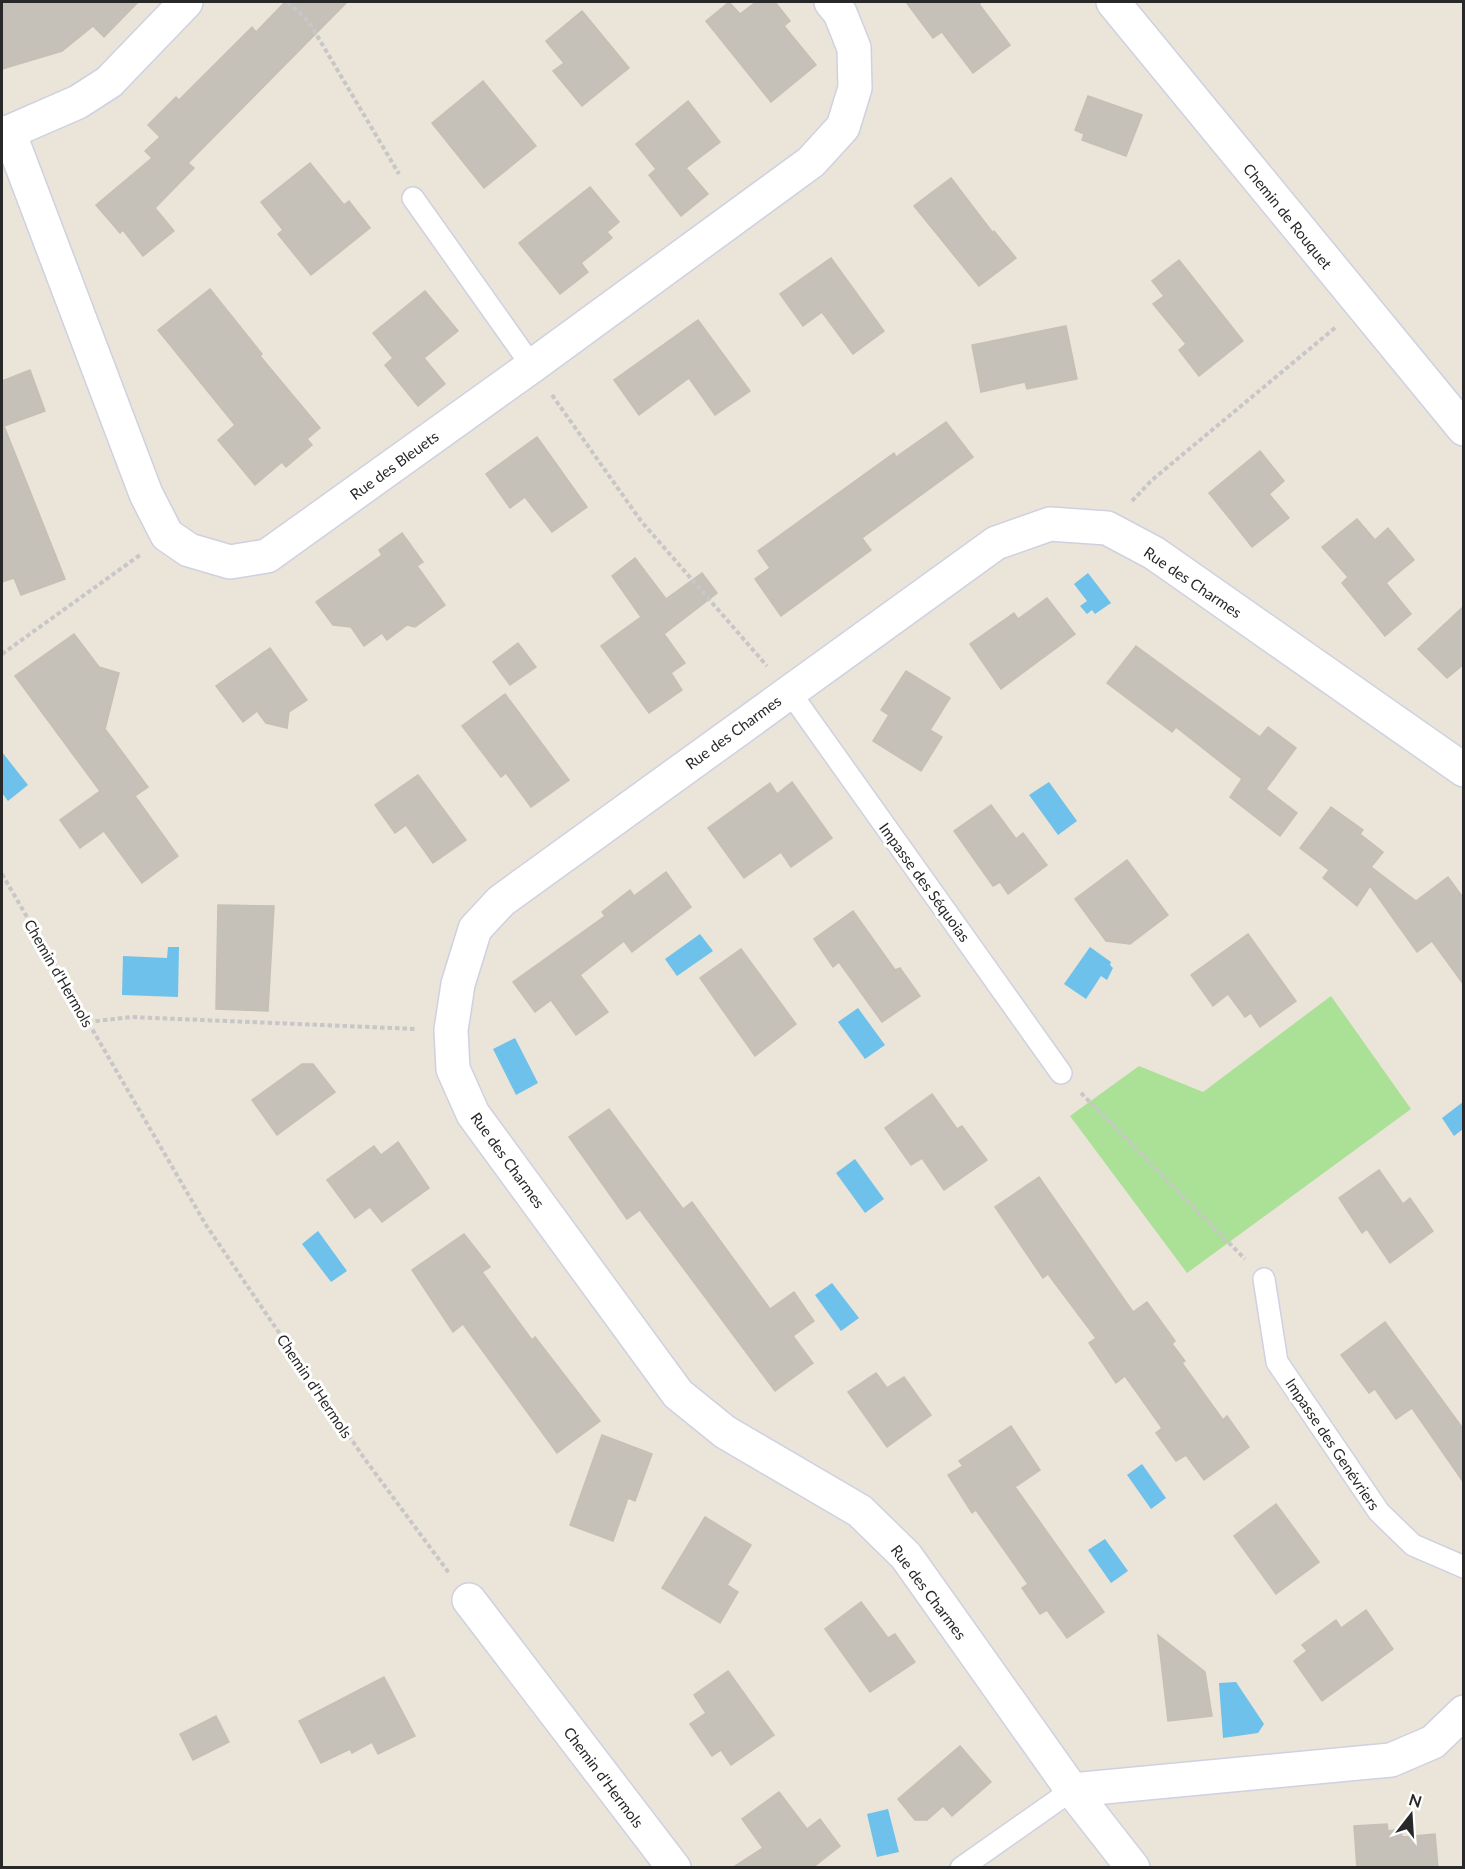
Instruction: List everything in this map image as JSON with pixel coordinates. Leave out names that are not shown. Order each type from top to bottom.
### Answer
[{"type":"street","points":[[167,535],[146,494],[5,133],[78,102],[109,82],[186,2]]},
{"type":"street","name":"Rue des Bleuets","points":[[167,535],[189,550],[230,562],[267,556],[811,162],[843,127],[855,88],[854,48],[840,13],[831,2]]},
{"type":"street","name":"Chemin de Rouquet","points":[[1113,2],[1464,429]]},
{"type":"street","name":"Rue des Charmes","points":[[1133,1868],[1072,1790],[906,1556],[860,1511],[725,1432],[678,1394],[473,1114],[453,1069],[451,1030],[458,984],[475,929],[501,901],[996,543],[1050,524],[1107,528],[1154,553],[1464,770]]},
{"type":"street","name":"Chemin d'Hermols","points":[[469,1600],[674,1868]]},
{"type":"street","points":[[1072,1790],[1391,1760],[1433,1742],[1464,1712]]},
{"type":"lane","points":[[413,198],[532,366]]},
{"type":"lane","name":"Impasse des Séquoias","points":[[789,691],[1061,1073]]},
{"type":"lane","name":"Impasse des Genévriers","points":[[1264,1279],[1277,1362],[1379,1512],[1413,1545],[1464,1567]]},
{"type":"lane","points":[[961,1868],[1072,1790]]},
{"type":"path","points":[[288,2],[309,22],[413,198]]},
{"type":"path","points":[[1107,528],[1152,480],[1362,306]]},
{"type":"path","points":[[532,366],[641,520],[789,691]]},
{"type":"path","points":[[2,654],[167,535]]},
{"type":"path","name":"Chemin d'Hermols","points":[[2,874],[206,1225],[364,1458],[469,1600]]},
{"type":"path","points":[[88,1022],[131,1017],[451,1030]]},
{"type":"path","points":[[1061,1073],[1264,1279]]},
{"type":"green space","points":[[1331,996],[1411,1109],[1187,1273],[1070,1116],[1139,1066],[1203,1092]]},
{"type":"water","points":[[1088,573],[1111,603],[1095,614],[1092,610],[1087,614],[1080,606],[1087,601],[1074,584]]},
{"type":"water","points":[[2,752],[28,785],[8,801],[2,793]]},
{"type":"water","points":[[1049,782],[1077,821],[1058,835],[1029,795]]},
{"type":"water","points":[[700,934],[713,951],[677,976],[665,959]]},
{"type":"water","points":[[168,947],[179,947],[178,997],[122,995],[123,956],[167,958]]},
{"type":"water","points":[[1090,947],[1111,962],[1110,965],[1113,968],[1107,980],[1101,976],[1086,999],[1064,984]]},
{"type":"water","points":[[858,1008],[885,1045],[865,1059],[838,1022]]},
{"type":"water","points":[[515,1038],[538,1083],[516,1095],[493,1049]]},
{"type":"water","points":[[1463,1102],[1463,1129],[1454,1136],[1442,1118]]},
{"type":"water","points":[[855,1159],[884,1199],[865,1213],[836,1173]]},
{"type":"water","points":[[318,1231],[347,1271],[331,1282],[302,1244]]},
{"type":"water","points":[[832,1283],[859,1318],[841,1331],[815,1295]]},
{"type":"water","points":[[1142,1464],[1166,1498],[1151,1509],[1127,1475]]},
{"type":"water","points":[[1105,1539],[1128,1571],[1111,1583],[1088,1550]]},
{"type":"water","points":[[1236,1682],[1264,1724],[1258,1733],[1223,1738],[1219,1683]]},
{"type":"water","points":[[888,1809],[899,1852],[877,1857],[867,1814]]},
{"type":"building","points":[[2,2],[138,2],[104,37],[93,26],[62,51],[2,69]]},
{"type":"building","points":[[285,2],[347,2],[188,163],[194,168],[155,208],[174,231],[143,256],[123,230],[120,233],[96,205],[152,158],[145,151],[160,137],[148,125],[176,97],[179,100],[252,27],[256,32]]},
{"type":"building","points":[[729,2],[740,14],[756,2],[775,2],[790,21],[784,26],[816,65],[771,102],[706,21]]},
{"type":"building","points":[[906,2],[982,2],[979,4],[1010,45],[973,73],[942,32],[933,38]]},
{"type":"building","points":[[582,11],[629,68],[582,106],[553,71],[564,63],[546,41]]},
{"type":"building","points":[[483,81],[536,146],[484,188],[432,123]]},
{"type":"building","points":[[1088,96],[1142,115],[1126,156],[1082,140],[1084,134],[1075,130]]},
{"type":"building","points":[[688,101],[720,142],[686,168],[708,194],[681,216],[649,175],[656,169],[636,144]]},
{"type":"building","points":[[310,163],[344,205],[349,201],[370,228],[311,275],[278,234],[283,230],[261,202]]},
{"type":"building","points":[[951,178],[993,233],[994,231],[1016,258],[979,286],[914,206]]},
{"type":"building","points":[[590,187],[619,222],[607,232],[612,238],[581,263],[588,272],[560,294],[519,243]]},
{"type":"building","points":[[831,258],[884,331],[853,354],[822,312],[803,326],[780,294]]},
{"type":"building","points":[[1179,260],[1243,341],[1199,376],[1179,350],[1186,344],[1153,304],[1164,296],[1152,281]]},
{"type":"building","points":[[210,289],[262,354],[260,356],[320,428],[307,439],[312,445],[286,467],[282,462],[255,485],[218,440],[235,425],[158,330]]},
{"type":"building","points":[[425,291],[458,331],[424,358],[445,384],[418,406],[385,365],[393,358],[373,333]]},
{"type":"building","points":[[698,320],[750,391],[715,415],[689,378],[639,415],[614,380]]},
{"type":"building","points":[[1066,326],[1077,379],[1027,389],[1025,382],[981,392],[972,345]]},
{"type":"building","points":[[30,370],[45,411],[4,426],[65,579],[21,595],[14,578],[2,582],[2,381]]},
{"type":"building","points":[[946,422],[973,457],[862,538],[871,550],[781,616],[755,579],[770,568],[758,551],[894,453],[896,457]]},
{"type":"building","points":[[537,437],[587,507],[552,532],[525,497],[510,508],[486,474]]},
{"type":"building","points":[[1260,451],[1284,481],[1269,494],[1289,518],[1252,547],[1231,520],[1233,518],[1230,519],[1209,493]]},
{"type":"building","points":[[1357,519],[1375,540],[1388,528],[1414,560],[1386,583],[1411,614],[1385,636],[1342,583],[1348,577],[1322,547]]},
{"type":"building","points":[[402,533],[423,562],[417,566],[445,605],[415,627],[407,625],[387,640],[382,633],[364,646],[351,627],[333,625],[316,602],[382,555],[379,550]]},
{"type":"building","points":[[635,558],[666,599],[702,573],[717,593],[664,634],[685,663],[671,673],[682,690],[649,713],[601,646],[641,617],[612,576]]},
{"type":"building","points":[[1047,598],[1075,634],[1001,689],[970,644],[1014,613],[1018,619]]},
{"type":"building","points":[[1464,606],[1464,664],[1447,678],[1418,649]]},
{"type":"building","points":[[74,634],[99,667],[119,673],[105,729],[148,787],[135,796],[178,856],[142,883],[104,831],[80,848],[60,820],[100,791],[15,676]]},
{"type":"building","points":[[518,643],[536,667],[510,685],[493,662]]},
{"type":"building","points":[[1136,646],[1260,737],[1268,727],[1296,748],[1266,789],[1297,813],[1280,836],[1230,797],[1242,779],[1176,727],[1172,732],[1107,683]]},
{"type":"building","points":[[270,648],[307,700],[289,712],[287,728],[266,723],[257,711],[243,722],[216,686]]},
{"type":"building","points":[[906,671],[950,698],[930,730],[942,737],[921,771],[873,741],[889,715],[881,710]]},
{"type":"building","points":[[505,694],[569,780],[531,807],[506,773],[501,777],[462,726]]},
{"type":"building","points":[[418,775],[466,840],[433,863],[406,825],[395,833],[375,805]]},
{"type":"building","points":[[792,782],[832,838],[791,867],[781,852],[744,878],[708,828],[770,783],[777,794]]},
{"type":"building","points":[[991,805],[1016,839],[1023,833],[1047,865],[1008,894],[1000,882],[993,886],[954,831]]},
{"type":"building","points":[[1331,807],[1363,830],[1360,834],[1383,852],[1371,867],[1416,901],[1448,877],[1464,899],[1464,985],[1432,941],[1417,952],[1370,886],[1357,906],[1323,878],[1329,870],[1300,848]]},
{"type":"building","points":[[1127,860],[1168,915],[1130,944],[1106,941],[1075,899]]},
{"type":"building","points":[[666,872],[691,907],[632,952],[624,941],[580,975],[608,1012],[576,1035],[551,1000],[535,1012],[513,982],[605,916],[602,912],[630,890],[634,896]]},
{"type":"building","points":[[218,905],[274,906],[268,1011],[216,1009]]},
{"type":"building","points":[[853,911],[895,970],[900,968],[920,996],[882,1022],[839,962],[833,967],[814,939]]},
{"type":"building","points":[[1248,934],[1296,1001],[1260,1027],[1251,1013],[1245,1017],[1228,994],[1213,1006],[1191,975]]},
{"type":"building","points":[[741,949],[796,1024],[755,1056],[700,978]]},
{"type":"building","points":[[302,1064],[313,1064],[335,1092],[277,1135],[252,1100]]},
{"type":"building","points":[[932,1094],[957,1129],[962,1126],[987,1160],[944,1190],[922,1158],[911,1165],[885,1128]]},
{"type":"building","points":[[609,1109],[683,1209],[692,1202],[770,1309],[794,1292],[814,1321],[793,1336],[813,1363],[775,1391],[640,1210],[627,1219],[569,1137]]},
{"type":"building","points":[[398,1142],[429,1188],[382,1222],[370,1207],[355,1218],[327,1180],[374,1146],[381,1155]]},
{"type":"building","points":[[1379,1170],[1403,1204],[1410,1198],[1433,1231],[1390,1263],[1367,1229],[1362,1233],[1339,1198]]},
{"type":"building","points":[[1039,1177],[1133,1312],[1147,1302],[1175,1341],[1172,1344],[1185,1361],[1182,1363],[1223,1420],[1227,1416],[1249,1447],[1204,1480],[1186,1455],[1176,1461],[1156,1433],[1162,1428],[1125,1376],[1116,1383],[1089,1343],[1096,1338],[1048,1274],[1043,1278],[995,1207]]},
{"type":"building","points":[[464,1234],[490,1267],[482,1272],[532,1340],[535,1337],[600,1421],[557,1453],[463,1324],[453,1332],[412,1270]]},
{"type":"building","points":[[1385,1322],[1464,1430],[1464,1483],[1412,1408],[1396,1419],[1375,1389],[1369,1393],[1341,1355]]},
{"type":"building","points":[[876,1373],[887,1388],[904,1377],[931,1415],[887,1447],[848,1392]]},
{"type":"building","points":[[1011,1426],[1040,1470],[1015,1487],[1104,1612],[1067,1638],[1047,1610],[1040,1614],[1022,1588],[1028,1584],[976,1510],[972,1513],[948,1475],[963,1466],[959,1461]]},
{"type":"building","points":[[602,1435],[652,1454],[635,1501],[628,1498],[613,1541],[570,1525]]},
{"type":"building","points":[[1276,1504],[1319,1562],[1276,1594],[1234,1536]]},
{"type":"building","points":[[705,1517],[751,1545],[727,1585],[738,1592],[720,1623],[662,1588]]},
{"type":"building","points":[[861,1602],[888,1638],[895,1634],[915,1662],[870,1692],[825,1629]]},
{"type":"building","points":[[1366,1610],[1393,1649],[1322,1701],[1294,1661],[1307,1651],[1302,1645],[1336,1620],[1341,1628]]},
{"type":"building","points":[[1158,1635],[1205,1672],[1212,1716],[1168,1721]]},
{"type":"building","points":[[728,1671],[774,1735],[731,1765],[721,1750],[712,1756],[690,1724],[706,1713],[694,1695]]},
{"type":"building","points":[[384,1677],[415,1736],[378,1754],[372,1742],[352,1753],[350,1749],[321,1763],[299,1721]]},
{"type":"building","points":[[216,1716],[229,1742],[193,1760],[180,1734]]},
{"type":"building","points":[[960,1746],[991,1782],[952,1816],[943,1806],[927,1820],[915,1820],[898,1799]]},
{"type":"building","points":[[779,1792],[807,1829],[820,1819],[840,1846],[812,1868],[732,1868],[763,1848],[742,1819]]},
{"type":"building","points":[[1387,1824],[1388,1831],[1401,1829],[1402,1837],[1435,1834],[1438,1868],[1357,1868],[1354,1826]]}]
